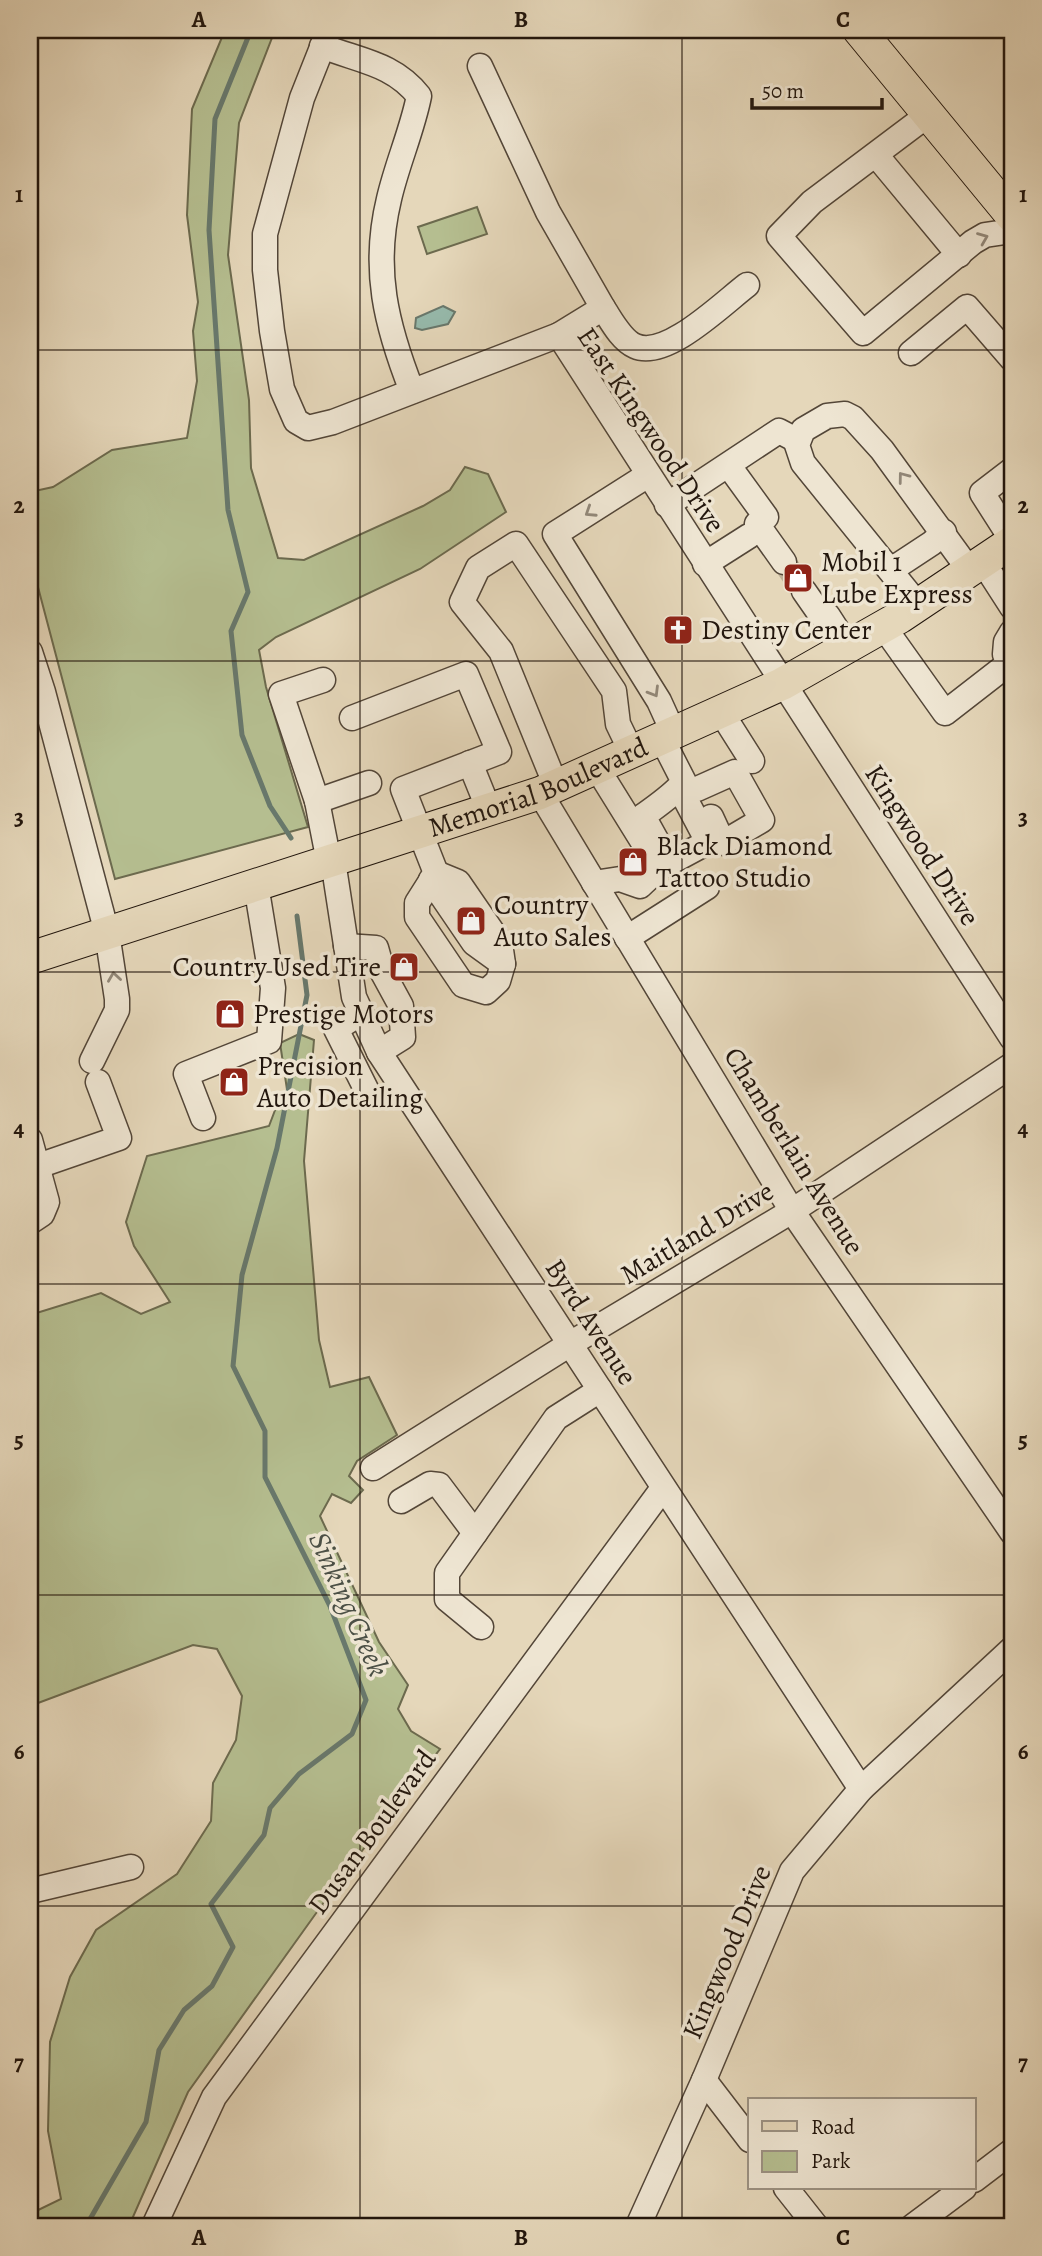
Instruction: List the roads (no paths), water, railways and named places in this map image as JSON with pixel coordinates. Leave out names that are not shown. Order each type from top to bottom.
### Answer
[{"type":"main road","points":[[859,30],[1012,216]]},
{"type":"main road","name":"Memorial Boulevard","points":[[30,957],[331,862],[548,789],[782,684],[918,605],[1012,541]]},
{"type":"street","points":[[325,38],[406,79],[419,96],[389,198],[379,259],[394,345],[412,391]]},
{"type":"street","name":"East Kingwood Drive","points":[[325,38],[302,98],[265,234],[265,270],[272,331],[288,405],[296,421],[308,428],[333,422],[559,335],[782,684]]},
{"type":"street","points":[[480,66],[548,212],[603,308],[632,345],[649,350],[668,344],[747,285]]},
{"type":"street","points":[[929,114],[812,202],[779,236],[863,333],[985,235],[1012,231]]},
{"type":"street","points":[[876,155],[959,255]]},
{"type":"street","points":[[911,353],[968,307],[1012,359]]},
{"type":"street","points":[[559,335],[603,308]]},
{"type":"street","points":[[918,605],[803,463],[798,441],[803,430],[816,420],[838,414],[853,418],[882,450],[944,532],[1012,607]]},
{"type":"street","points":[[667,505],[779,431],[798,441]]},
{"type":"street","points":[[729,466],[757,526],[784,562]]},
{"type":"street","points":[[1012,470],[982,493],[1012,541]]},
{"type":"street","points":[[648,475],[555,534],[659,701],[668,737],[687,786]]},
{"type":"street","points":[[705,564],[757,526]]},
{"type":"street","points":[[891,570],[944,532]]},
{"type":"street","name":"Chamberlain Avenue","points":[[632,753],[618,724],[614,691],[516,544],[478,568],[462,601],[501,652],[548,789],[594,883],[792,1211],[1012,1532]]},
{"type":"street","points":[[804,592],[848,646]]},
{"type":"street","points":[[883,626],[945,713],[1012,661],[1005,654],[1006,642],[1012,632]]},
{"type":"street","points":[[30,652],[107,933],[117,1010],[95,1072],[119,1138],[38,1166]]},
{"type":"street","points":[[352,718],[466,674],[499,752],[404,789],[423,832],[434,877],[417,903],[417,917],[463,985],[486,992],[498,981],[503,964],[500,943],[458,882],[434,877]]},
{"type":"street","name":"Byrd Avenue","points":[[323,680],[281,694],[317,801],[331,862],[354,997],[379,1052],[861,1789]]},
{"type":"street","name":"Kingwood Drive","points":[[782,684],[1012,1038]]},
{"type":"street","points":[[721,712],[752,761]]},
{"type":"street","points":[[470,763],[489,810]]},
{"type":"street","points":[[594,883],[620,879],[640,886],[657,870],[651,855],[597,768]]},
{"type":"street","points":[[317,801],[369,783]]},
{"type":"street","points":[[203,1118],[186,1074],[269,1041],[273,988],[256,885]]},
{"type":"street","points":[[627,938],[707,887]]},
{"type":"street","points":[[346,946],[376,948],[383,973],[401,1006],[403,1037],[379,1052]]},
{"type":"street","points":[[361,1013],[336,1029],[366,1089]]},
{"type":"street","name":"Maitland Drive","points":[[373,1468],[570,1344],[792,1211],[1012,1065]]},
{"type":"street","points":[[30,1140],[47,1202],[42,1214],[30,1222]]},
{"type":"street","points":[[481,1627],[447,1599],[447,1573],[556,1418],[600,1390]]},
{"type":"street","points":[[401,1501],[430,1484],[439,1485],[475,1533]]},
{"type":"street","name":"Dusan Boulevard","points":[[155,2226],[214,2096],[663,1488]]},
{"type":"street","name":"Kingwood Drive","points":[[638,2226],[704,2080],[792,1871],[861,1789],[1012,1649]]},
{"type":"street","points":[[30,1891],[131,1867]]},
{"type":"street","points":[[704,2080],[748,2137]]},
{"type":"street","points":[[976,2178],[1012,2151]]},
{"type":"street","points":[[788,2190],[816,2226]]},
{"type":"street","points":[[913,2226],[961,2190]]},
{"type":"waterway","points":[[251,30],[215,119],[209,230],[228,510],[248,592],[231,631],[242,735],[270,806],[291,838]]},
{"type":"waterway","name":"Sinking Creek","points":[[86,2226],[146,2122],[159,2050],[184,2010],[212,1986],[233,1947],[211,1904],[264,1835],[270,1808],[299,1774],[352,1734],[366,1700],[330,1606],[265,1477],[265,1431],[233,1366],[242,1275],[277,1148],[307,995],[297,916]]},
{"type":"tunnel","points":[[784,562],[804,591]]},
{"type":"place","name":"Mobil 1 Lube Express","points":[[798,578]]},
{"type":"place","name":"Destiny Center","points":[[678,630]]},
{"type":"place","name":"Black Diamond Tattoo Studio","points":[[633,862]]},
{"type":"place","name":"Country Auto Sales","points":[[471,921]]},
{"type":"place","name":"Country Used Tire","points":[[404,967]]},
{"type":"place","name":"Prestige Motors","points":[[230,1014]]},
{"type":"place","name":"Precision Auto Detailing","points":[[234,1082]]}]
